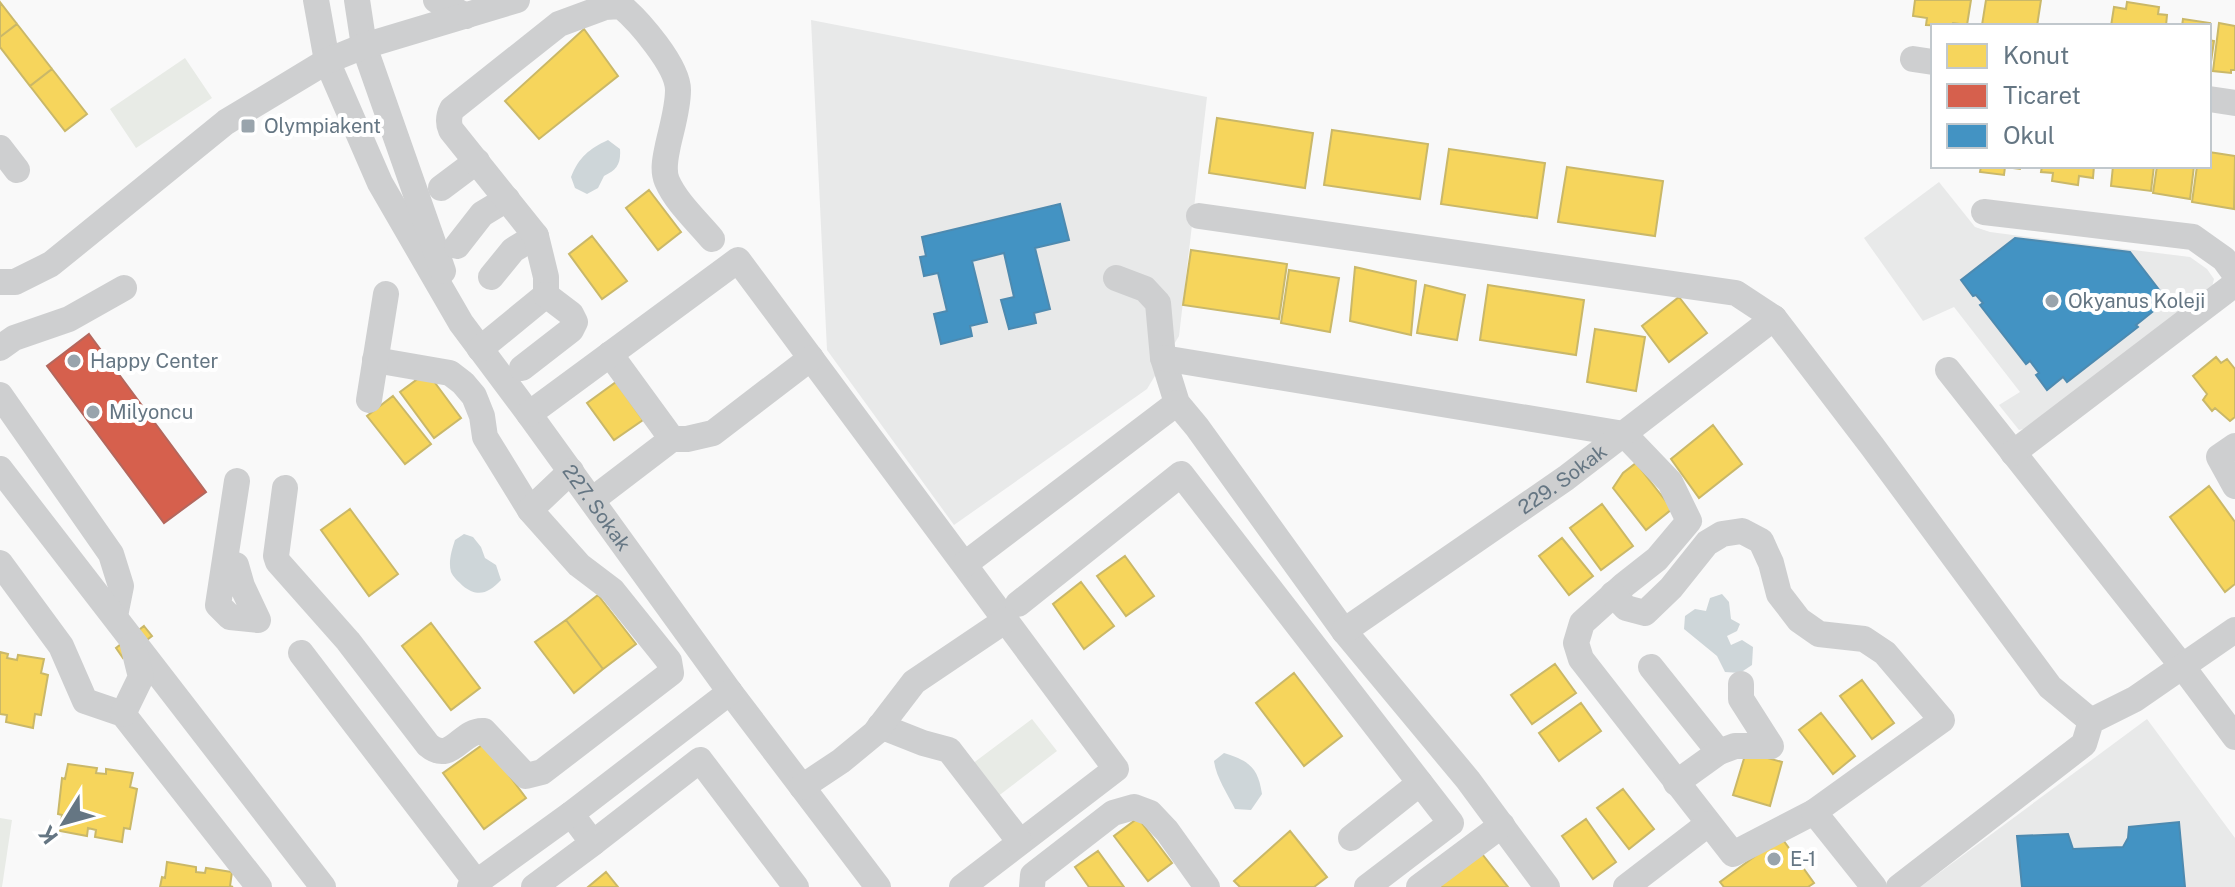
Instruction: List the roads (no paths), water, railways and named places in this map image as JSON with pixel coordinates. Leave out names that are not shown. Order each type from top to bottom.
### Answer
[{"type":"street","points":[[316,0],[327,61],[380,183],[461,323]]},
{"type":"street","points":[[357,0],[364,46],[461,323]]},
{"type":"street","points":[[436,0],[466,16]]},
{"type":"street","points":[[0,282],[15,282],[51,264],[226,122],[327,61],[364,46],[517,0]]},
{"type":"street","points":[[522,368],[571,330],[575,322],[571,314],[546,295],[542,257],[536,236],[448,123],[452,109],[559,24],[605,7],[621,6],[632,16],[676,76],[679,89],[664,163],[666,179],[712,239]]},
{"type":"street","points":[[2211,99],[2235,103]]},
{"type":"street","points":[[0,148],[17,170]]},
{"type":"street","points":[[441,188],[477,161]]},
{"type":"street","points":[[457,246],[482,214],[507,199]]},
{"type":"street","points":[[1984,212],[2193,237],[2224,259],[2235,274]]},
{"type":"street","points":[[1199,216],[1736,293],[1774,318],[2050,687],[2091,721]]},
{"type":"street","points":[[491,277],[513,250],[536,236]]},
{"type":"street","points":[[529,414],[738,260],[965,564],[1012,612],[1116,769],[962,887]]},
{"type":"street","points":[[1116,278],[1145,289],[1158,303],[1163,358],[1177,403],[1344,631],[1468,780],[1547,887]]},
{"type":"street","points":[[2013,453],[2235,284]]},
{"type":"street","points":[[0,348],[14,338],[69,319],[124,288]]},
{"type":"street","points":[[369,400],[386,294]]},
{"type":"street","points":[[480,349],[546,295]]},
{"type":"street","name":"229. Sokak","points":[[1344,631],[1566,478],[1774,318]]},
{"type":"street","name":"227. Sokak","points":[[461,323],[730,692],[878,887]]},
{"type":"street","points":[[610,354],[672,439]]},
{"type":"street","points":[[592,500],[672,439],[713,433],[811,358]]},
{"type":"street","points":[[1163,358],[1624,434],[1670,482],[1689,521],[1657,559],[1613,594],[1582,623],[1576,643],[1581,659],[1733,854],[1814,812],[1942,720],[1885,653],[1864,639],[1819,634],[1799,620],[1779,594],[1761,541],[1742,531],[1722,534],[1707,543],[1671,588],[1645,613],[1626,608],[1613,594]]},
{"type":"street","points":[[285,488],[276,556],[278,562],[348,641],[436,752],[445,752],[477,730],[484,731],[526,776],[531,776],[542,772],[671,673],[669,661],[612,590],[579,565],[530,510],[485,437],[477,404],[463,383],[450,373],[375,360]]},
{"type":"street","points":[[1948,370],[2182,666],[2227,709],[2235,737]]},
{"type":"street","points":[[0,395],[111,554],[121,586],[115,616]]},
{"type":"street","points":[[965,564],[1177,403]]},
{"type":"street","points":[[2235,446],[2219,457],[2235,486]]},
{"type":"street","points":[[0,469],[323,887]]},
{"type":"street","points":[[530,510],[571,471]]},
{"type":"street","points":[[802,787],[875,733],[914,682],[1012,612],[1181,474],[1451,823],[1367,887]]},
{"type":"street","points":[[237,481],[230,565],[278,562]]},
{"type":"street","points":[[0,563],[61,646],[85,701],[123,714],[259,887]]},
{"type":"street","points":[[1899,887],[2084,744],[2091,721],[2135,699],[2235,630]]},
{"type":"street","points":[[123,714],[141,677],[131,638]]},
{"type":"street","points":[[301,653],[473,885],[730,692]]},
{"type":"street","points":[[1651,667],[1719,752]]},
{"type":"street","points":[[1676,783],[1719,752],[1735,746],[1771,746],[1741,699],[1741,684]]},
{"type":"street","points":[[880,726],[949,750],[1020,842]]},
{"type":"street","points":[[534,887],[700,760],[796,887]]},
{"type":"street","points":[[1351,838],[1420,783]]},
{"type":"street","points":[[1032,887],[1033,875],[1113,813],[1134,807],[1150,813],[1167,831],[1207,887]]},
{"type":"street","points":[[1814,812],[1874,887]]},
{"type":"street","points":[[571,814],[593,843]]},
{"type":"street","points":[[1626,887],[1708,824]]},
{"type":"street","points":[[1419,887],[1502,825]]},
{"type":"place","name":"Olympiakent","points":[[248,126]]},
{"type":"place","name":"Okyanus Koleji","points":[[2052,301]]},
{"type":"place","name":"Happy Center","points":[[74,361]]},
{"type":"place","name":"Milyoncu","points":[[93,412]]},
{"type":"place","name":"E-1","points":[[1774,859]]}]
